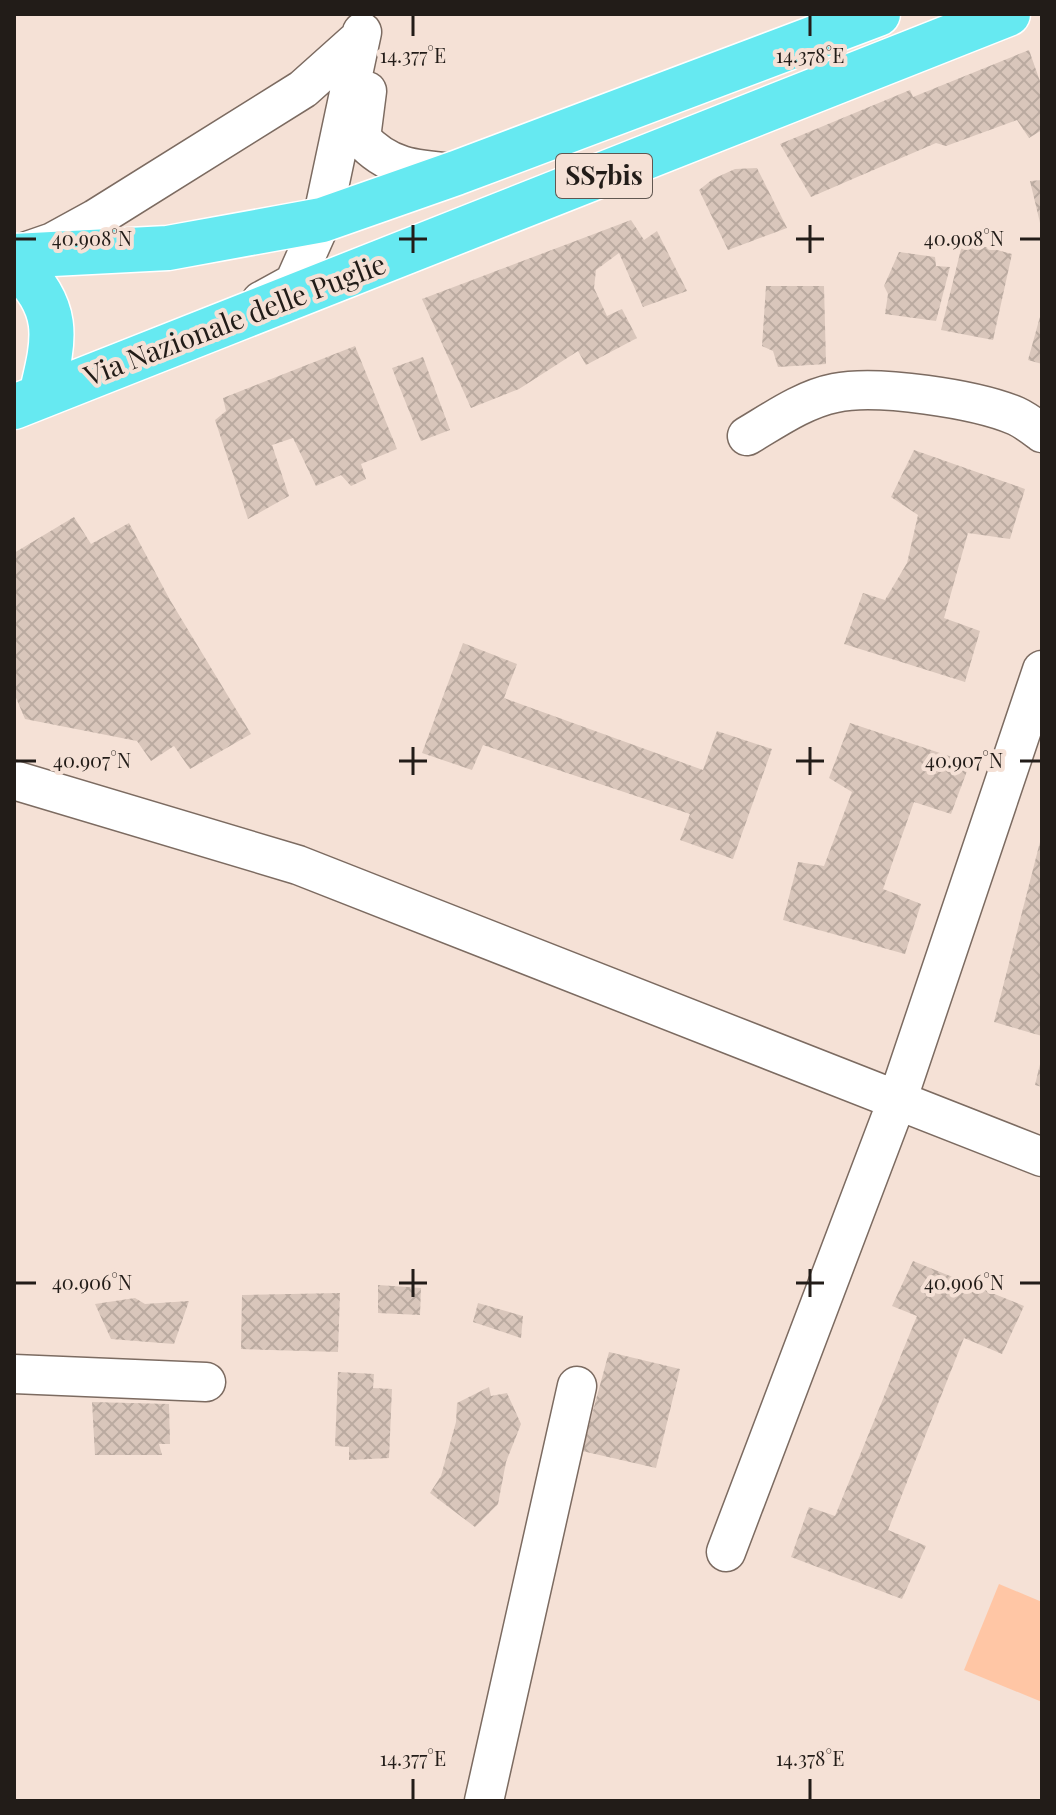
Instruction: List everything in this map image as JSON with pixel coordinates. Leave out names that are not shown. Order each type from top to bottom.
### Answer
[{"type":"main road","name":"SS7bis","points":[[14,258],[168,248],[322,220],[456,173],[878,14]]},
{"type":"main road","name":"Via Nazionale delle Puglie","points":[[28,401],[1008,14]]},
{"type":"main road","name":"Via Nazionale delle Puglie","points":[[14,258],[38,286],[52,322],[52,352],[28,401]]},
{"type":"street","points":[[363,26],[369,67],[361,138],[374,153],[393,166],[456,173]]},
{"type":"street","points":[[198,336],[294,283],[322,220],[363,26]]},
{"type":"street","points":[[14,258],[53,242],[95,219],[303,89],[363,26]]},
{"type":"street","points":[[747,436],[792,410],[834,393],[877,390],[969,403],[1018,416],[1042,433]]},
{"type":"street","points":[[726,1552],[897,1101],[1042,670]]},
{"type":"street","points":[[14,780],[298,865],[1042,1157]]},
{"type":"street","points":[[14,1374],[206,1382]]},
{"type":"street","points":[[484,1801],[577,1386]]},
{"type":"shaded area","points":[[999,1584],[1042,1602],[1042,1702],[964,1670]]},
{"type":"building","points":[[1029,50],[1042,87],[1042,130],[1029,138],[1017,120],[946,146],[936,143],[811,197],[780,144],[910,90],[913,97]]},
{"type":"building","points":[[757,168],[787,228],[728,250],[699,190],[713,179],[735,169]]},
{"type":"building","points":[[1042,180],[1042,227],[1041,227],[1030,181]]},
{"type":"building","points":[[631,220],[644,240],[657,231],[687,291],[643,307],[619,253],[596,270],[594,288],[607,316],[622,309],[637,338],[586,365],[578,351],[519,389],[471,408],[422,299]]},
{"type":"building","points":[[963,241],[1012,254],[993,340],[941,330]]},
{"type":"building","points":[[899,252],[935,257],[936,266],[950,267],[936,321],[885,314],[888,294],[884,286]]},
{"type":"building","points":[[766,286],[824,286],[826,364],[778,367],[773,351],[762,346]]},
{"type":"building","points":[[1042,314],[1042,364],[1028,360]]},
{"type":"building","points":[[355,346],[397,449],[361,464],[366,479],[351,486],[341,475],[316,486],[293,438],[272,445],[289,496],[248,519],[215,420],[226,411],[223,398]]},
{"type":"building","points":[[423,357],[450,430],[421,441],[392,368]]},
{"type":"building","points":[[914,450],[1025,489],[1010,539],[968,533],[944,618],[980,631],[965,682],[844,644],[863,593],[885,600],[907,563],[918,515],[891,497]]},
{"type":"building","points":[[74,517],[91,544],[129,523],[170,600],[251,734],[190,769],[174,746],[151,761],[137,741],[25,719],[14,693],[14,553]]},
{"type":"building","points":[[463,643],[517,664],[504,698],[703,770],[717,731],[772,749],[733,859],[680,840],[690,814],[483,745],[472,770],[422,753]]},
{"type":"building","points":[[850,723],[970,763],[951,814],[914,802],[883,889],[921,904],[905,954],[783,920],[798,862],[824,866],[852,792],[829,778]]},
{"type":"building","points":[[1042,838],[1042,1036],[994,1022]]},
{"type":"building","points":[[1042,1060],[1042,1087],[1035,1085]]},
{"type":"building","points":[[913,1261],[1024,1306],[1002,1354],[964,1338],[888,1530],[926,1546],[902,1599],[791,1557],[809,1507],[835,1516],[917,1316],[892,1306]]},
{"type":"building","points":[[378,1285],[421,1288],[420,1315],[378,1313]]},
{"type":"building","points":[[340,1293],[338,1352],[241,1349],[242,1295]]},
{"type":"building","points":[[135,1298],[145,1304],[189,1301],[174,1344],[111,1339],[95,1304]]},
{"type":"building","points":[[478,1303],[523,1316],[521,1338],[473,1322]]},
{"type":"building","points":[[609,1352],[680,1369],[656,1468],[582,1451]]},
{"type":"building","points":[[338,1372],[374,1374],[373,1388],[392,1389],[389,1458],[349,1460],[349,1447],[335,1446]]},
{"type":"building","points":[[489,1387],[491,1396],[507,1393],[521,1424],[506,1462],[498,1504],[475,1527],[430,1493],[441,1476],[456,1422],[457,1403]]},
{"type":"building","points":[[92,1402],[169,1404],[170,1444],[159,1444],[162,1455],[95,1455]]}]
